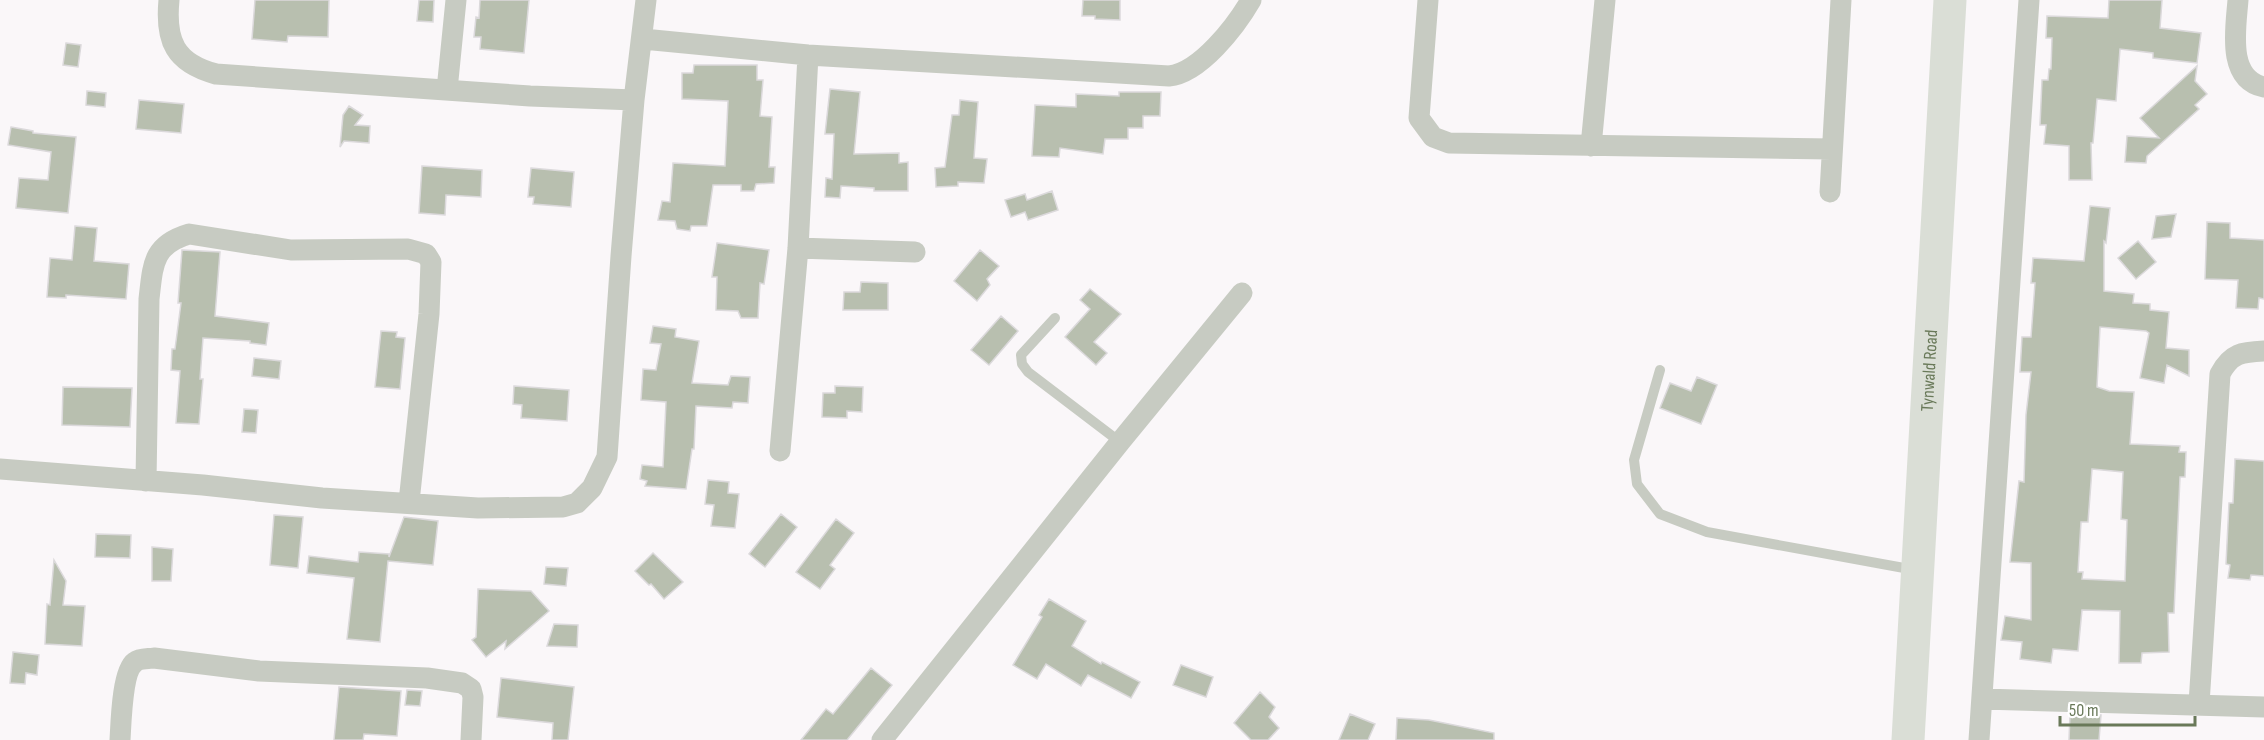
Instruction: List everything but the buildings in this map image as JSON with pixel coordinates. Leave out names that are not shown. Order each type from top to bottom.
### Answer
[{"type":"main road","name":"Tynwald Road","points":[[1908,740],[1950,0]]},
{"type":"street","points":[[169,0],[167,15],[170,35],[175,47],[184,60],[196,69],[216,74],[634,100]]},
{"type":"street","points":[[447,90],[456,0]]},
{"type":"street","points":[[0,469],[322,498],[478,508],[562,507],[577,503],[592,488],[607,457],[634,100],[646,0]]},
{"type":"street","points":[[643,39],[808,55],[1180,75],[1206,56],[1233,26],[1251,0]]},
{"type":"street","points":[[1428,0],[1419,118],[1433,137],[1449,143],[1832,149]]},
{"type":"street","points":[[1591,146],[1605,0]]},
{"type":"street","points":[[1830,192],[1841,0]]},
{"type":"street","points":[[1979,740],[2029,0]]},
{"type":"street","points":[[2238,0],[2236,52],[2241,67],[2250,80],[2264,87]]},
{"type":"street","points":[[780,451],[798,248],[808,55]]},
{"type":"street","points":[[146,482],[149,299],[155,262],[163,246],[174,238],[189,234],[291,250],[408,249],[426,254],[431,262],[429,314],[409,502]]},
{"type":"street","points":[[798,248],[915,252]]},
{"type":"street","points":[[882,740],[1242,293]]},
{"type":"street","points":[[2199,704],[2220,374],[2225,363],[2232,357],[2242,353],[2264,351]]},
{"type":"street","points":[[120,740],[122,711],[131,666],[140,660],[154,658],[259,670],[427,678],[462,683],[471,689],[473,697],[471,740]]},
{"type":"street","points":[[1982,699],[2264,707]]},
{"type":"lane","points":[[1055,318],[1022,355],[1022,364],[1028,372],[1120,442]]},
{"type":"lane","points":[[1660,370],[1634,460],[1637,484],[1660,514],[1707,532],[1918,571]]}]
